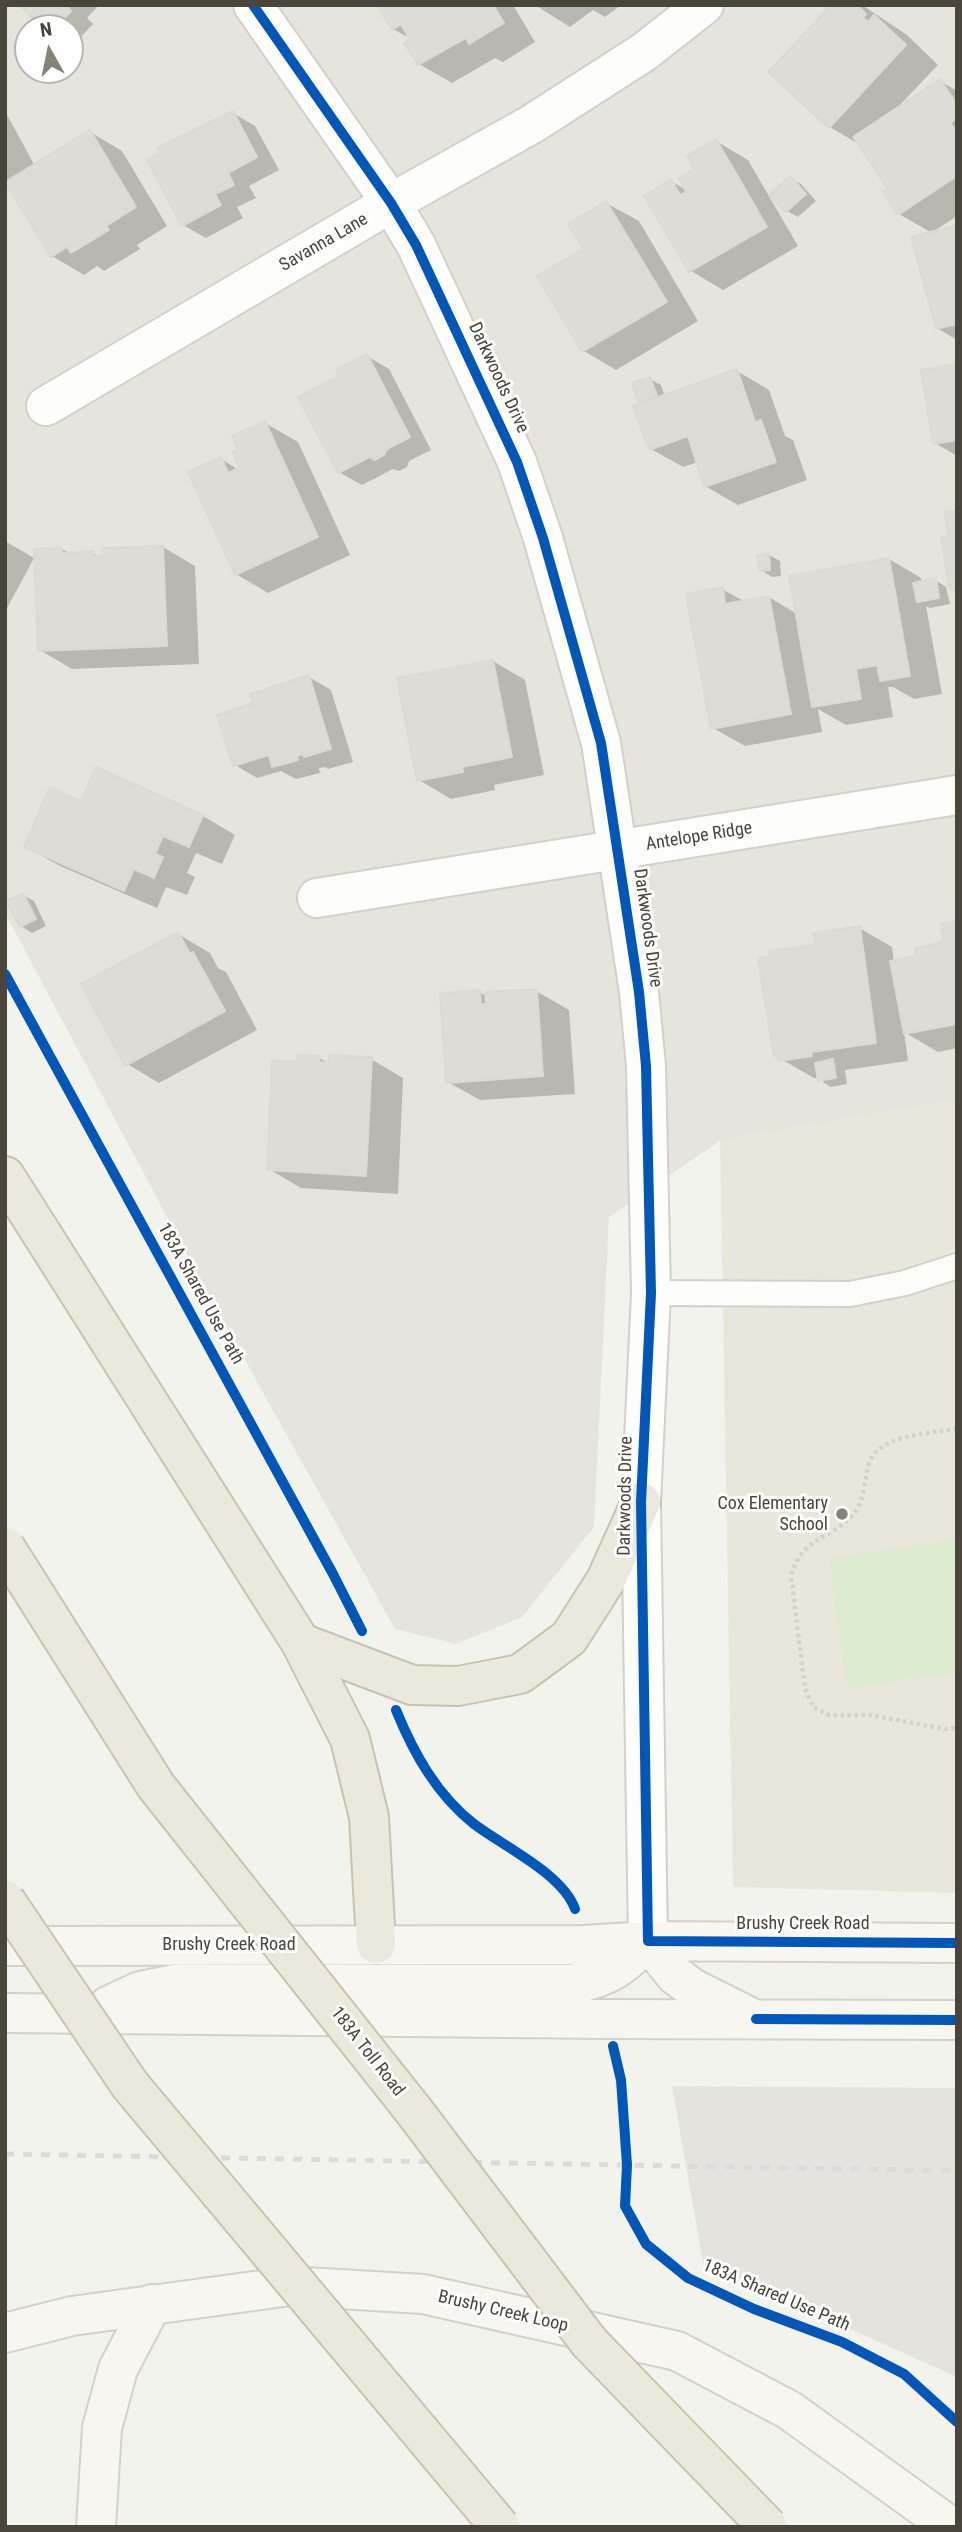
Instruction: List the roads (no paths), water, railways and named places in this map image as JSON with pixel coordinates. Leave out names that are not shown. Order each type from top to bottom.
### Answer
[{"type":"highway","points":[[5,1176],[301,1643],[350,1739],[369,1817],[376,1944]]},
{"type":"highway","points":[[301,1643],[412,1685],[458,1686],[520,1674],[569,1638],[606,1580],[641,1502]]},
{"type":"highway","name":"183A Toll Road","points":[[5,1547],[156,1786],[414,2111],[589,2342],[768,2527]]},
{"type":"highway","points":[[5,1900],[130,2085],[500,2527]]},
{"type":"main road","name":"Brushy Creek Road","points":[[5,1946],[584,1945],[648,1941],[957,1943]]},
{"type":"main road","points":[[89,2014],[140,1992],[174,1984],[574,1984],[609,1974],[622,1966],[648,1941],[676,1975],[692,1988],[756,2019]]},
{"type":"main road","points":[[375,1983],[376,1944]]},
{"type":"main road","points":[[5,2013],[957,2020]]},
{"type":"main road","name":"Brushy Creek Loop","points":[[5,2333],[72,2316],[290,2286],[423,2294],[677,2351],[789,2410],[951,2527]]},
{"type":"main road","points":[[96,2527],[102,2428],[118,2369],[152,2304]]},
{"type":"street","name":"Darkwoods Drive","points":[[253,5],[391,203],[416,245],[517,462],[543,538],[601,743],[639,992],[646,1066],[651,1293],[641,1502],[648,1941]]},
{"type":"street","name":"Savanna Lane","points":[[46,406],[391,203],[532,124],[644,52],[704,5]]},
{"type":"street","name":"Antelope Ridge","points":[[317,898],[957,795]]},
{"type":"lane","points":[[651,1293],[850,1294],[905,1283],[957,1266]]},
{"type":"railway","points":[[5,2154],[957,2171]]},
{"type":"place","name":"Cox Elementary School","points":[[842,1514]]}]
